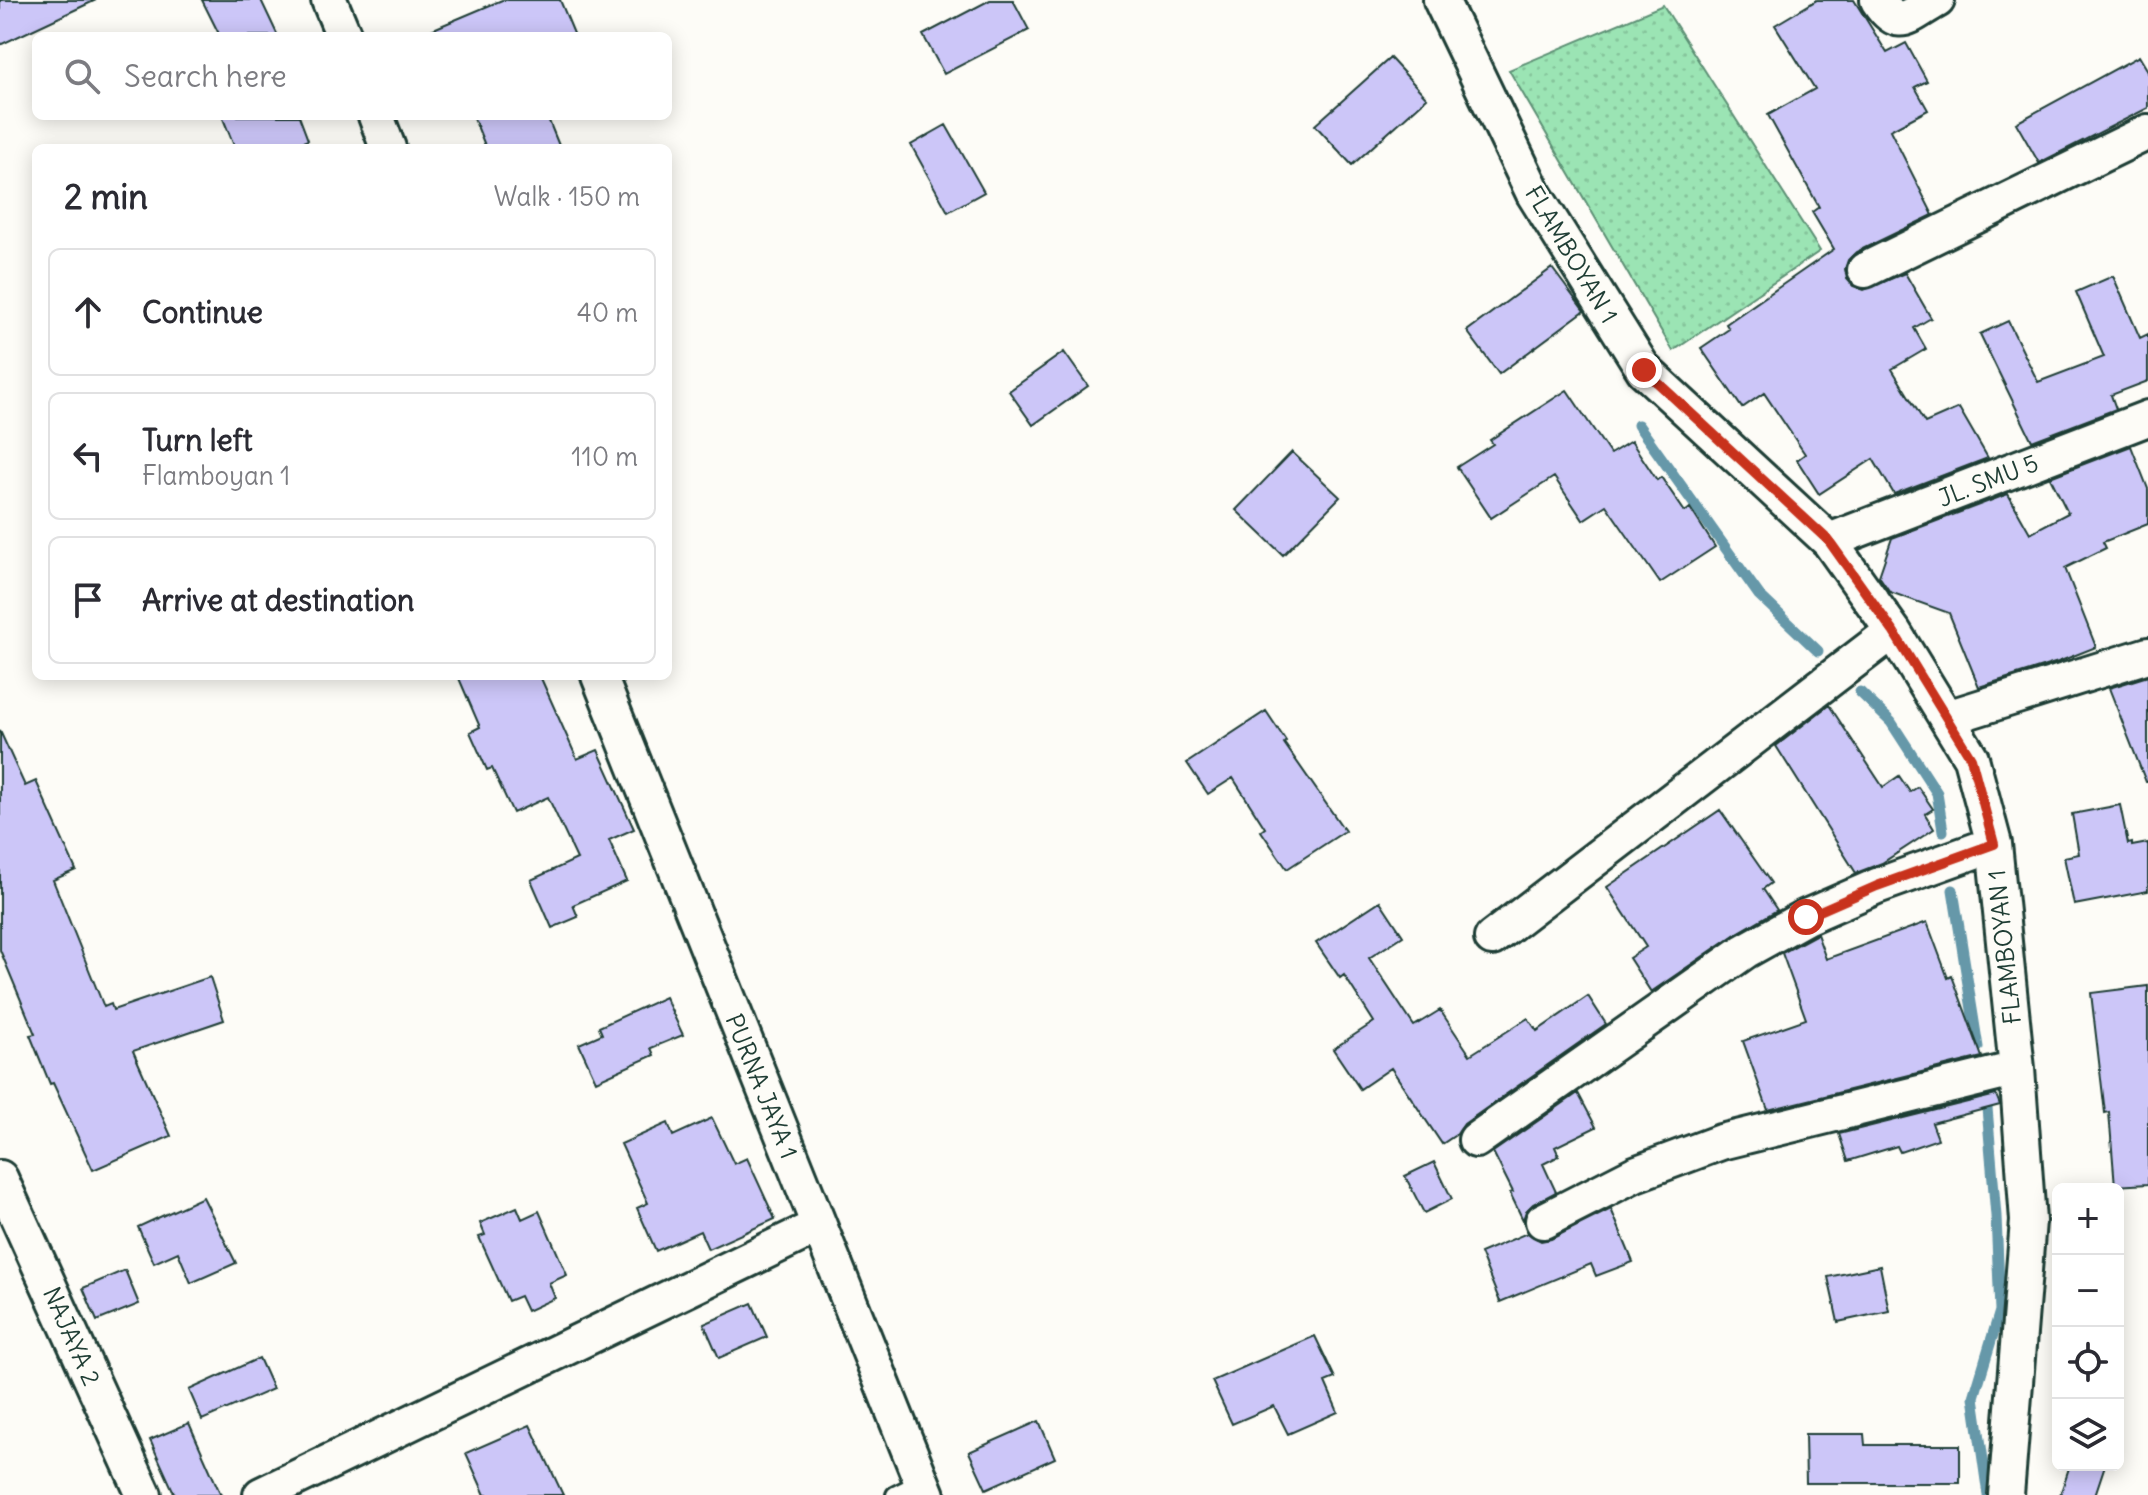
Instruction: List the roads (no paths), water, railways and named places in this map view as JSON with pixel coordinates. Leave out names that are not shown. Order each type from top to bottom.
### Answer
[{"type":"street","points":[[329,0],[342,32]]},
{"type":"street","name":"FLAMBOYAN 1","points":[[1441,0],[1534,194],[1644,370],[1829,541],[1893,631],[1971,758],[1994,844],[2017,1069],[2028,1221],[2006,1495]]},
{"type":"street","points":[[1886,10],[1902,19],[1937,0]]},
{"type":"street","points":[[378,120],[386,144]]},
{"type":"street","points":[[1865,270],[2148,132]]},
{"type":"street","name":"JL. SMU 5","points":[[1829,541],[2148,418]]},
{"type":"street","points":[[1492,938],[1893,631]]},
{"type":"street","points":[[1947,718],[2148,655]]},
{"type":"street","name":"PURNA JAYA 1","points":[[601,680],[818,1226],[914,1491]]},
{"type":"street","points":[[1476,1140],[1757,944],[1806,917],[1877,886],[1994,844]]},
{"type":"street","points":[[1543,1221],[1635,1174],[1721,1142],[2017,1069]]},
{"type":"street","name":"NAJAYA 2","points":[[0,1178],[144,1495]]},
{"type":"street","points":[[261,1495],[818,1226]]},
{"type":"waterway","points":[[1638,425],[1759,595],[1818,651]]},
{"type":"waterway","points":[[1860,692],[1891,722],[1937,793],[1943,831]]},
{"type":"waterway","points":[[1953,890],[1978,1047]]},
{"type":"waterway","points":[[1986,1096],[2000,1311],[1974,1397],[1988,1495]]}]
